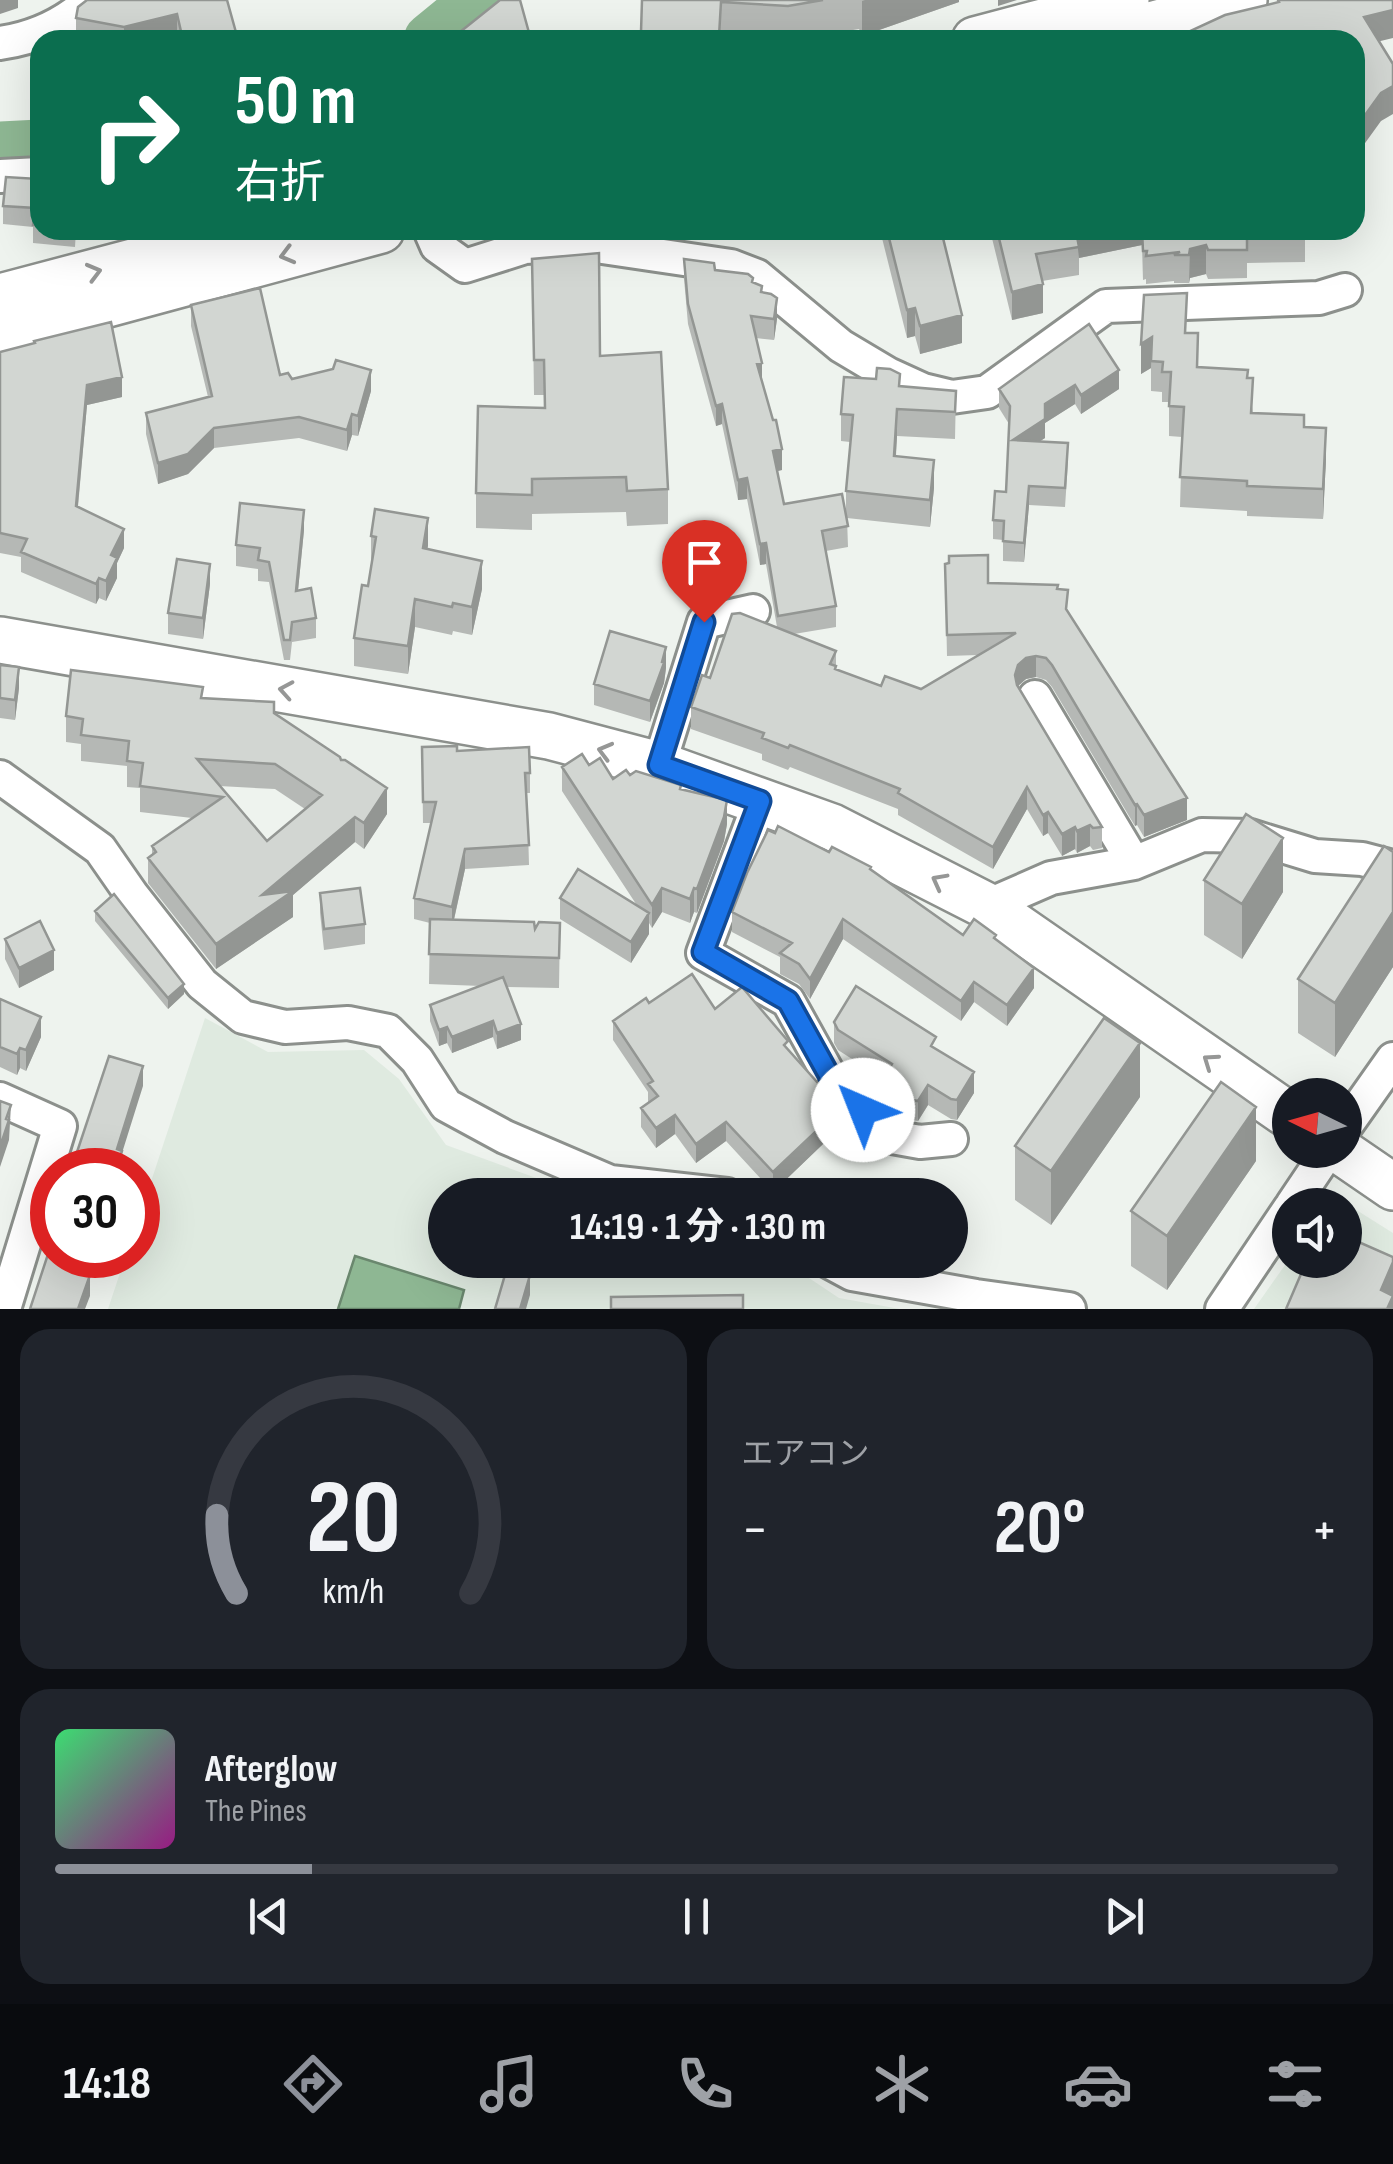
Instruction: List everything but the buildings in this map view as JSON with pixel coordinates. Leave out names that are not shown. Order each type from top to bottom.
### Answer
[{"type":"street","points":[[47,30],[79,12],[91,0]]},
{"type":"street","points":[[1013,30],[1126,0]]},
{"type":"street","points":[[1132,30],[1244,0]]},
{"type":"street","points":[[0,43],[30,37]]},
{"type":"street","points":[[0,176],[30,174]]},
{"type":"street","points":[[0,297],[205,240]]},
{"type":"street","points":[[0,333],[344,240]]},
{"type":"street","points":[[434,240],[465,266],[525,247],[582,244],[731,266],[757,276],[857,356],[922,390],[952,397],[987,392],[1106,306],[1319,298],[1345,290]]},
{"type":"street","points":[[659,765],[704,622],[753,612]]},
{"type":"street","points":[[0,640],[549,736],[659,765],[832,826],[987,906],[1272,1104]]},
{"type":"street","points":[[1035,698],[1134,863]]},
{"type":"street","points":[[0,777],[100,849],[202,984],[244,1017],[285,1026],[348,1023],[388,1031],[416,1060],[446,1105],[504,1138],[600,1178]]},
{"type":"street","points":[[760,801],[703,952],[788,1001],[834,1084],[892,1137],[920,1142],[952,1139]]},
{"type":"street","points":[[987,906],[1050,878],[1134,863],[1202,835],[1250,836],[1315,856],[1362,859],[1393,868]]},
{"type":"street","points":[[1362,1104],[1393,1059]]},
{"type":"street","points":[[0,1099],[60,1126],[4,1309]]},
{"type":"street","points":[[1362,1166],[1393,1187]]},
{"type":"street","points":[[1222,1309],[1272,1235]]},
{"type":"street","points":[[875,1278],[1069,1309]]},
{"type":"shaded area","points":[[205,1018],[268,1052],[364,1050],[399,1079],[446,1145],[536,1178],[428,1178],[428,1278],[809,1278],[839,1298],[900,1309],[108,1309],[118,1278],[160,1278],[160,1154]]},
{"type":"shaded area","points":[[1362,1214],[1393,1233],[1393,1309],[1254,1309],[1276,1278],[1362,1278]]},
{"type":"shaded area","points":[[355,1256],[464,1290],[459,1309],[338,1309]]},
{"type":"waterway","points":[[443,30],[480,0]]},
{"type":"waterway","points":[[0,149],[30,148]]},
{"type":"route","points":[[704,622],[659,765],[760,801],[703,952],[788,1001],[834,1084],[863,1110]]}]
